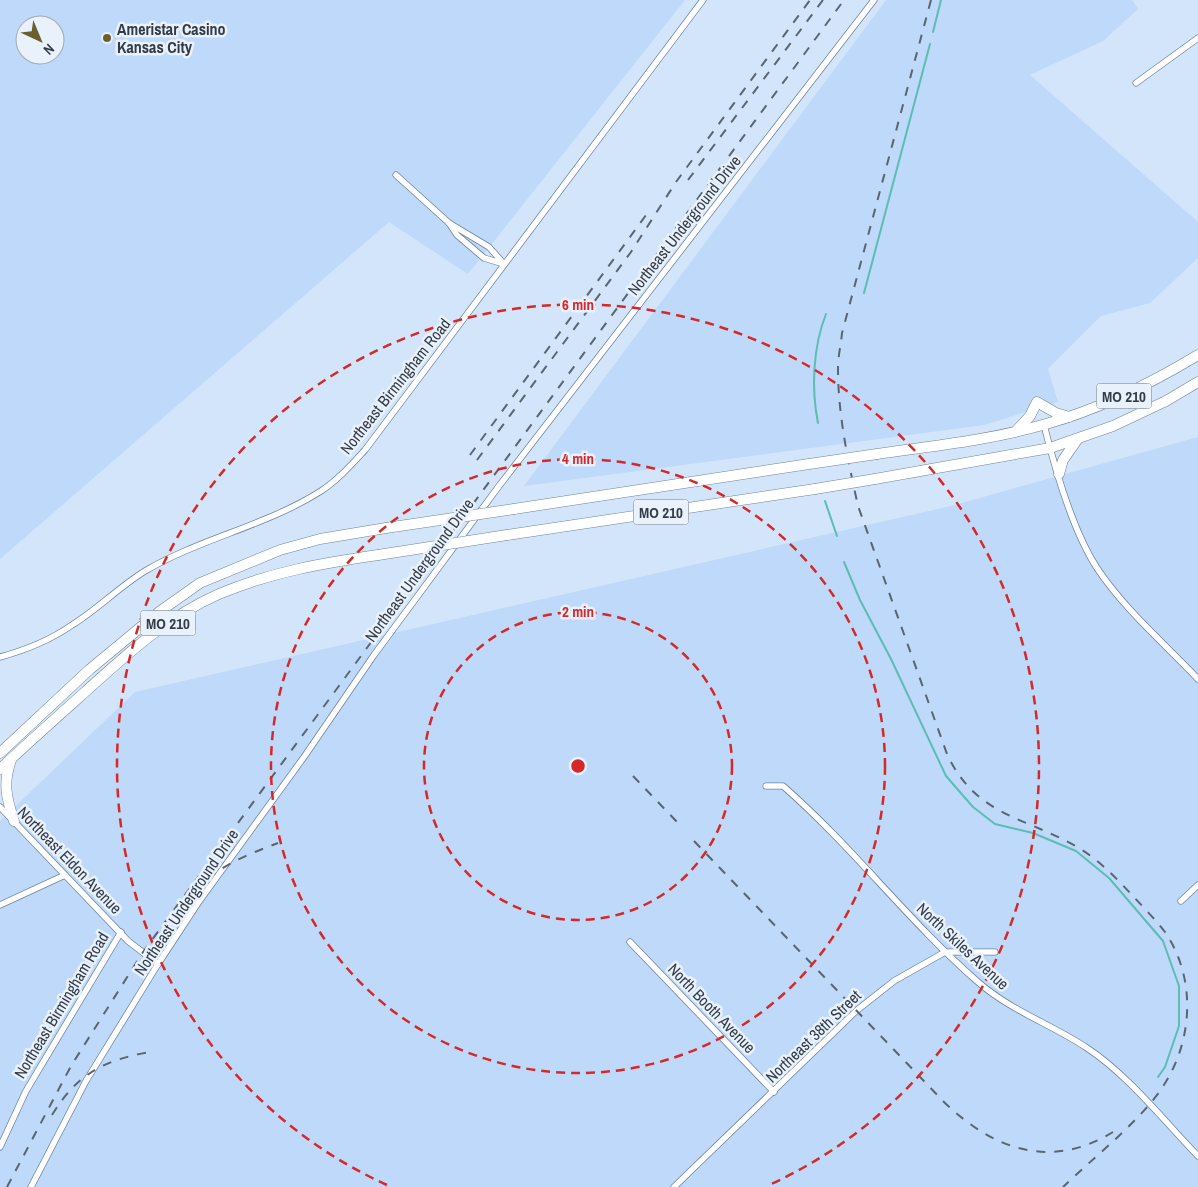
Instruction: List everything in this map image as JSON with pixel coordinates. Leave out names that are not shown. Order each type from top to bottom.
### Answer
[{"type":"highway","name":"MO 210","points":[[0,753],[89,670],[159,612],[200,583],[280,550],[320,539],[386,528],[984,438],[1044,425],[1069,417],[1138,389],[1198,355]]},
{"type":"highway","name":"MO 210","points":[[0,769],[123,658],[172,620],[218,595],[267,576],[317,564],[815,489],[1050,448],[1078,440],[1140,414],[1198,382]]},
{"type":"highway","points":[[1016,431],[1030,416],[1037,402],[1056,413],[1069,417]]},
{"type":"highway","points":[[1059,474],[1063,460],[1078,440]]},
{"type":"highway","points":[[0,746],[12,742]]},
{"type":"highway","points":[[12,758],[5,777],[7,801],[14,821]]},
{"type":"street","name":"Northeast Birmingham Road","points":[[0,657],[28,649],[51,639],[74,624],[116,590],[163,562],[192,548],[273,517],[323,490],[345,471],[365,450],[703,0]]},
{"type":"street","name":"Northeast Underground Drive","points":[[31,1187],[82,1089],[158,964],[198,903],[304,757],[374,655],[499,486],[874,0]]},
{"type":"street","points":[[1136,84],[1197,42]]},
{"type":"street","points":[[396,175],[449,223],[489,246],[504,264]]},
{"type":"street","points":[[449,223],[457,235],[484,258],[504,264]]},
{"type":"street","points":[[1044,425],[1080,537],[1097,568],[1117,594],[1198,679]]},
{"type":"street","name":"North Skiles Avenue","points":[[766,786],[783,786],[812,811],[945,952],[997,999],[1071,1038],[1103,1060],[1198,1156]]},
{"type":"street","name":"Northeast Eldon Avenue","points":[[0,807],[121,932],[158,964]]},
{"type":"street","points":[[0,905],[65,875]]},
{"type":"street","points":[[1181,901],[1198,885]]},
{"type":"street","name":"Northeast Birmingham Road","points":[[0,1147],[26,1091],[121,932]]},
{"type":"street","name":"North Booth Avenue","points":[[630,942],[774,1092]]},
{"type":"street","points":[[945,952],[995,952]]},
{"type":"street","name":"Northeast 38th Street","points":[[674,1187],[856,1011],[883,989],[945,952]]},
{"type":"shaded area","points":[[0,0],[685,0],[468,274],[389,222],[0,559]]},
{"type":"shaded area","points":[[886,0],[1132,0],[1138,9],[1103,41],[1030,75],[1198,222],[1198,258],[1150,303],[1101,316],[1048,369],[1058,402],[984,425],[524,486]]},
{"type":"shaded area","points":[[1198,437],[1198,1187],[0,1187],[0,821],[135,692],[951,506]]},
{"type":"waterway","points":[[933,32],[941,0]]},
{"type":"waterway","points":[[864,293],[930,44]]},
{"type":"waterway","points":[[818,423],[814,396],[814,368],[818,340],[826,314]]},
{"type":"waterway","points":[[825,501],[837,536]]},
{"type":"waterway","points":[[844,562],[860,600],[891,659],[946,776],[973,807],[995,824],[1033,833],[1076,851],[1109,878],[1163,941],[1179,986],[1179,1026],[1165,1067],[1158,1077]]},
{"type":"railway","points":[[477,460],[631,252],[676,182],[810,0]]},
{"type":"railway","points":[[688,180],[823,0]]},
{"type":"railway","points":[[7,1187],[71,1066],[143,952],[844,0]]},
{"type":"railway","points":[[931,0],[842,333],[838,364],[838,386],[847,455],[858,506],[947,754],[959,775],[973,791],[988,803],[1004,813],[1079,848],[1120,882],[1165,932],[1175,950],[1186,990],[1185,1031],[1180,1051],[1162,1088],[1141,1114],[1063,1187]]},
{"type":"railway","points":[[470,455],[649,211]]},
{"type":"railway","points":[[633,776],[679,824]]},
{"type":"railway","points":[[694,841],[945,1103],[983,1133],[1003,1143],[1024,1149],[1046,1152],[1067,1150],[1090,1144],[1113,1132]]},
{"type":"railway","points":[[195,891],[223,868],[278,843]]},
{"type":"railway","points":[[52,1115],[71,1089],[93,1071],[119,1059],[150,1052]]},
{"type":"place","name":"Ameristar Casino Kansas City","points":[[107,38]]}]
